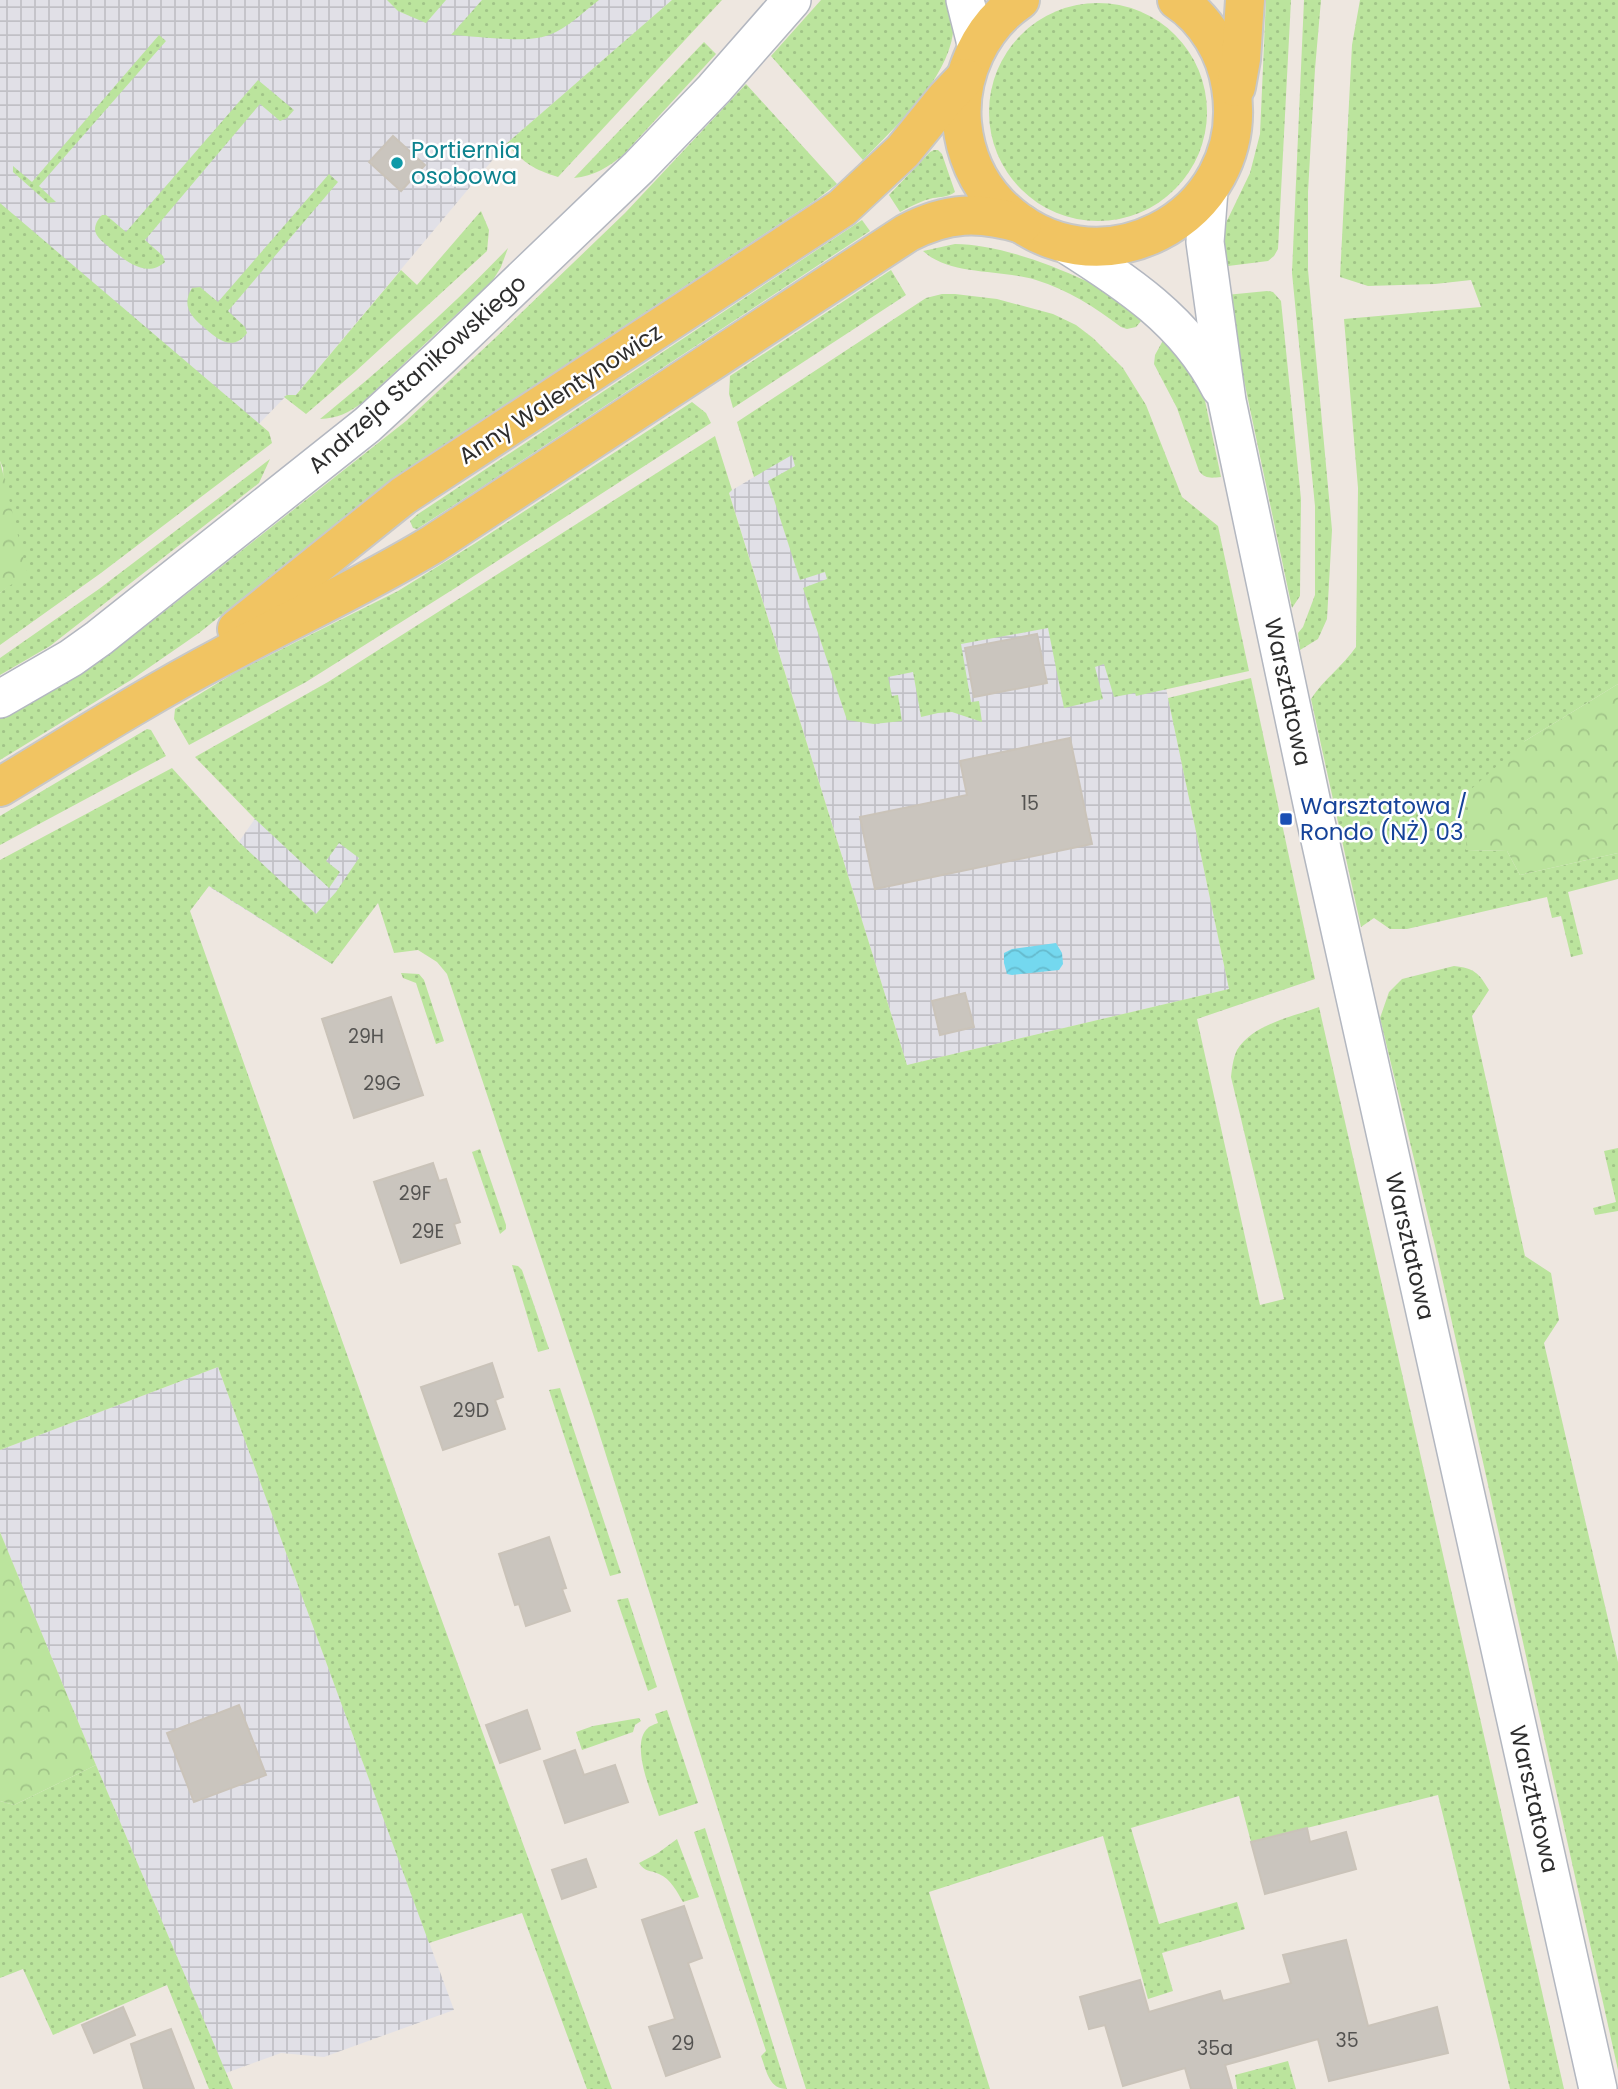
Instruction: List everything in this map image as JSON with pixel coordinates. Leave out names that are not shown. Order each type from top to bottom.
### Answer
[{"type":"main road","name":"Anny Walentynowicz","points":[[144,700],[403,496],[842,208],[903,151],[946,99],[971,63],[988,31],[1020,0]]},
{"type":"main road","points":[[971,63],[961,115],[967,152],[983,185],[995,200],[1022,224],[1064,243],[1100,247],[1136,242],[1169,227],[1197,204],[1209,190],[1227,153],[1233,127],[1230,77],[1222,56],[1211,35],[1177,0]]},
{"type":"main road","points":[[1233,100],[1241,58],[1245,0]]},
{"type":"main road","name":"Anny Walentynowicz","points":[[0,787],[220,657],[392,569],[914,230],[935,220],[969,215],[1022,224]]},
{"type":"street","name":"Andrzeja Stanikowskiego","points":[[0,699],[71,658],[99,638],[367,425],[560,245],[639,167],[714,89],[792,0]]},
{"type":"street","points":[[965,0],[971,63]]},
{"type":"street","name":"Warsztatowa","points":[[1209,190],[1205,242],[1227,401],[1317,826],[1598,2089]]},
{"type":"street","name":"Warsztatowa","points":[[1064,243],[1165,314],[1204,360],[1227,401]]},
{"type":"shaded area","points":[[0,0],[672,0],[506,144],[295,396],[287,395],[253,430],[0,213]]},
{"type":"shaded area","points":[[791,396],[1118,459],[1229,989],[907,1065],[729,492],[754,477]]},
{"type":"shaded area","points":[[296,760],[397,828],[332,964],[208,886]]},
{"type":"shaded area","points":[[218,1367],[454,2010],[324,2057],[281,2053],[226,2073],[0,1532],[0,1450]]},
{"type":"green space","points":[[387,0],[446,0],[426,23],[398,11]]},
{"type":"green space","points":[[482,0],[599,0],[563,28],[539,38],[451,35]]},
{"type":"green space","points":[[672,0],[722,0],[558,177],[529,165],[506,144]]},
{"type":"green space","points":[[821,0],[951,0],[953,33],[941,68],[918,102],[863,160],[771,56]]},
{"type":"green space","points":[[1266,0],[1291,0],[1278,249],[1268,261],[1220,267],[1223,229],[1250,173],[1260,134]]},
{"type":"green space","points":[[1304,0],[1321,0],[1308,192],[1308,270],[1332,530],[1327,619],[1318,639],[1300,650],[1298,633],[1303,627],[1315,595],[1315,506],[1292,273]]},
{"type":"green space","points":[[1360,0],[1618,0],[1618,684],[1525,741],[1467,850],[1507,851],[1520,875],[1618,853],[1618,879],[1568,892],[1583,954],[1571,957],[1561,916],[1552,918],[1547,897],[1407,929],[1390,929],[1374,918],[1361,927],[1311,699],[1356,647],[1358,488],[1344,319],[1481,307],[1471,280],[1368,286],[1340,277],[1352,45]]},
{"type":"green space","points":[[1098,3],[1119,5],[1140,12],[1175,35],[1198,70],[1205,91],[1205,133],[1198,154],[1175,189],[1140,212],[1119,219],[1098,221],[1077,219],[1056,212],[1021,189],[998,154],[991,133],[989,112],[991,91],[998,70],[1021,35],[1056,12],[1077,5]]},
{"type":"green space","points":[[159,35],[166,41],[39,186],[56,202],[48,203],[13,172],[13,166],[32,182]]},
{"type":"green space","points":[[704,42],[716,54],[624,154],[601,170],[574,178]]},
{"type":"green space","points":[[258,80],[294,110],[280,121],[260,104],[145,240],[163,256],[165,262],[150,269],[136,266],[101,240],[95,230],[102,215],[106,215],[126,232]]},
{"type":"green space","points":[[746,84],[837,184],[392,479],[199,633],[131,680],[0,760],[0,716],[99,660],[132,637],[406,421],[625,213]]},
{"type":"green space","points":[[934,150],[942,154],[955,192],[924,201],[900,212],[889,195]]},
{"type":"green space","points":[[329,174],[338,182],[228,311],[245,327],[247,333],[232,343],[216,337],[189,311],[187,300],[192,288],[200,287],[218,302]]},
{"type":"green space","points":[[0,203],[269,432],[272,443],[101,573],[0,645],[0,593],[7,587],[3,468],[0,461]]},
{"type":"green space","points":[[481,211],[489,230],[487,251],[306,414],[284,397],[296,395],[401,270],[417,285]]},
{"type":"green space","points":[[862,220],[870,231],[482,487],[417,529],[413,528],[410,521],[418,514]]},
{"type":"green space","points":[[955,244],[1002,251],[1054,267],[1105,290],[1147,314],[1136,327],[1127,329],[1081,300],[1048,284],[947,265],[923,251]]},
{"type":"green space","points":[[508,248],[493,280],[362,403],[342,414],[320,419],[417,336]]},
{"type":"green space","points":[[891,270],[906,295],[733,408],[729,394],[730,376]]},
{"type":"green space","points":[[1273,292],[1281,301],[1301,499],[1300,596],[1292,608],[1226,295]]},
{"type":"green space","points":[[942,294],[997,299],[1053,314],[1076,325],[1093,338],[1123,368],[1146,405],[1182,497],[1218,526],[1249,671],[1136,696],[1135,693],[1114,697],[1104,664],[1095,667],[1103,699],[1064,708],[1048,628],[961,644],[971,702],[979,701],[982,722],[952,712],[921,717],[913,672],[888,677],[892,696],[898,695],[902,721],[874,724],[847,720],[803,588],[827,579],[825,572],[800,580],[768,481],[795,466],[792,455],[754,477],[737,422],[926,298]]},
{"type":"green space","points":[[1167,333],[1204,396],[1221,477],[1208,477],[1199,471],[1177,408],[1154,364],[1155,355]]},
{"type":"green space","points":[[692,402],[706,413],[711,423],[306,682],[189,745],[174,719],[175,709],[236,672],[398,591]]},
{"type":"green space","points":[[715,436],[732,490],[729,493],[907,1065],[1229,989],[1168,698],[1251,678],[1315,979],[1197,1019],[1260,1305],[1284,1299],[1231,1077],[1233,1064],[1237,1050],[1253,1034],[1274,1023],[1319,1007],[1564,2089],[1510,2089],[1438,1795],[1251,1842],[1239,1796],[1131,1828],[1159,1924],[1237,1902],[1245,1929],[1162,1953],[1173,1991],[1148,1999],[1103,1836],[929,1892],[990,2089],[806,2089],[594,1417],[447,974],[437,962],[418,950],[394,953],[378,903],[332,964],[209,886],[190,911],[412,1538],[612,2089],[587,2089],[522,1913],[429,1943],[218,1367],[0,1450],[0,860],[172,768],[239,842],[316,914],[336,892],[359,858],[339,843],[326,861],[340,872],[329,888],[255,819],[195,757],[328,682]]},
{"type":"green space","points":[[270,459],[259,483],[50,646],[0,675],[0,658],[99,589]]},
{"type":"green space","points":[[0,461],[27,573],[0,593]]},
{"type":"green space","points":[[1618,684],[1618,853],[1520,875],[1507,851],[1466,850],[1469,791],[1525,741]]},
{"type":"green space","points":[[147,729],[151,730],[166,756],[0,845],[0,816]]},
{"type":"green space","points":[[1454,966],[1475,972],[1489,990],[1472,1016],[1525,1256],[1551,1273],[1559,1320],[1544,1343],[1618,1662],[1618,2070],[1435,1246],[1380,1018],[1389,992],[1402,979]]},
{"type":"green space","points":[[401,973],[419,974],[424,980],[444,1041],[436,1044],[416,983],[403,978]]},
{"type":"green space","points":[[1618,1148],[1618,1211],[1595,1215],[1593,1208],[1616,1202],[1604,1151]]},
{"type":"green space","points":[[480,1149],[506,1225],[506,1229],[500,1234],[472,1152]]},
{"type":"green space","points":[[512,1265],[522,1270],[549,1349],[538,1352]]},
{"type":"green space","points":[[560,1388],[621,1573],[610,1576],[549,1390]]},
{"type":"green space","points":[[0,1532],[96,1765],[14,1805],[0,1801]]},
{"type":"green space","points":[[628,1598],[657,1687],[648,1691],[617,1600]]},
{"type":"green space","points":[[667,1710],[698,1803],[659,1816],[644,1770],[641,1746],[648,1728],[658,1723],[655,1714]]},
{"type":"green space","points":[[639,1718],[641,1721],[635,1725],[633,1732],[582,1750],[576,1732],[593,1726]]},
{"type":"green space","points":[[96,1765],[233,2089],[209,2089],[167,1985],[53,2035],[23,1969],[0,1978],[0,1801],[14,1805]]},
{"type":"green space","points":[[705,1828],[787,2089],[772,2083],[761,2056],[766,2051],[694,1832]]},
{"type":"green space","points":[[677,1839],[699,1897],[683,1902],[667,1879],[639,1863]]},
{"type":"green space","points":[[1288,2061],[1296,2089],[1237,2089],[1235,2075]]},
{"type":"water","points":[[1056,943],[1062,953],[1063,964],[1059,970],[1007,974],[1004,953],[1012,949]]},
{"type":"building","name":"Portiernia osobowa","points":[[393,136],[425,165],[401,191],[369,162]]},
{"type":"building","points":[[1037,634],[1047,683],[974,697],[965,648]]},
{"type":"building","points":[[1070,738],[1092,844],[875,889],[860,817],[967,795],[960,761]]},
{"type":"building","points":[[965,993],[974,1027],[940,1035],[932,1001]]},
{"type":"building","points":[[391,997],[423,1095],[354,1118],[322,1019]]},
{"type":"building","points":[[433,1163],[439,1181],[446,1179],[460,1222],[454,1224],[460,1243],[401,1263],[374,1182]]},
{"type":"building","points":[[492,1363],[503,1397],[495,1400],[505,1429],[443,1450],[421,1387]]},
{"type":"building","points":[[549,1537],[566,1588],[562,1589],[570,1611],[526,1626],[519,1604],[515,1605],[499,1554]]},
{"type":"building","points":[[239,1705],[266,1775],[194,1802],[167,1733]]},
{"type":"building","points":[[527,1710],[540,1749],[500,1763],[486,1725]]},
{"type":"building","points":[[575,1750],[584,1775],[615,1765],[628,1802],[565,1823],[544,1761]]},
{"type":"building","points":[[1307,1828],[1310,1842],[1346,1832],[1356,1869],[1265,1894],[1251,1842]]},
{"type":"building","points":[[586,1859],[596,1887],[562,1899],[552,1870]]},
{"type":"building","points":[[684,1906],[702,1958],[688,1963],[720,2057],[666,2076],[649,2027],[675,2019],[642,1920]]},
{"type":"building","points":[[1346,1940],[1368,2026],[1437,2007],[1448,2053],[1329,2081],[1318,2039],[1225,2065],[1232,2089],[1191,2089],[1185,2068],[1123,2086],[1105,2025],[1089,2029],[1080,1997],[1140,1980],[1149,2012],[1220,1991],[1223,2001],[1291,1983],[1283,1955]]},
{"type":"building","points":[[123,2007],[135,2035],[94,2053],[82,2025]]},
{"type":"building","points":[[171,2029],[194,2089],[144,2089],[131,2044]]},
{"type":"place","name":"Portiernia osobowa","points":[[397,163]]},
{"type":"place","name":"Warsztatowa / Rondo (NŻ) 03","points":[[1286,819]]}]
